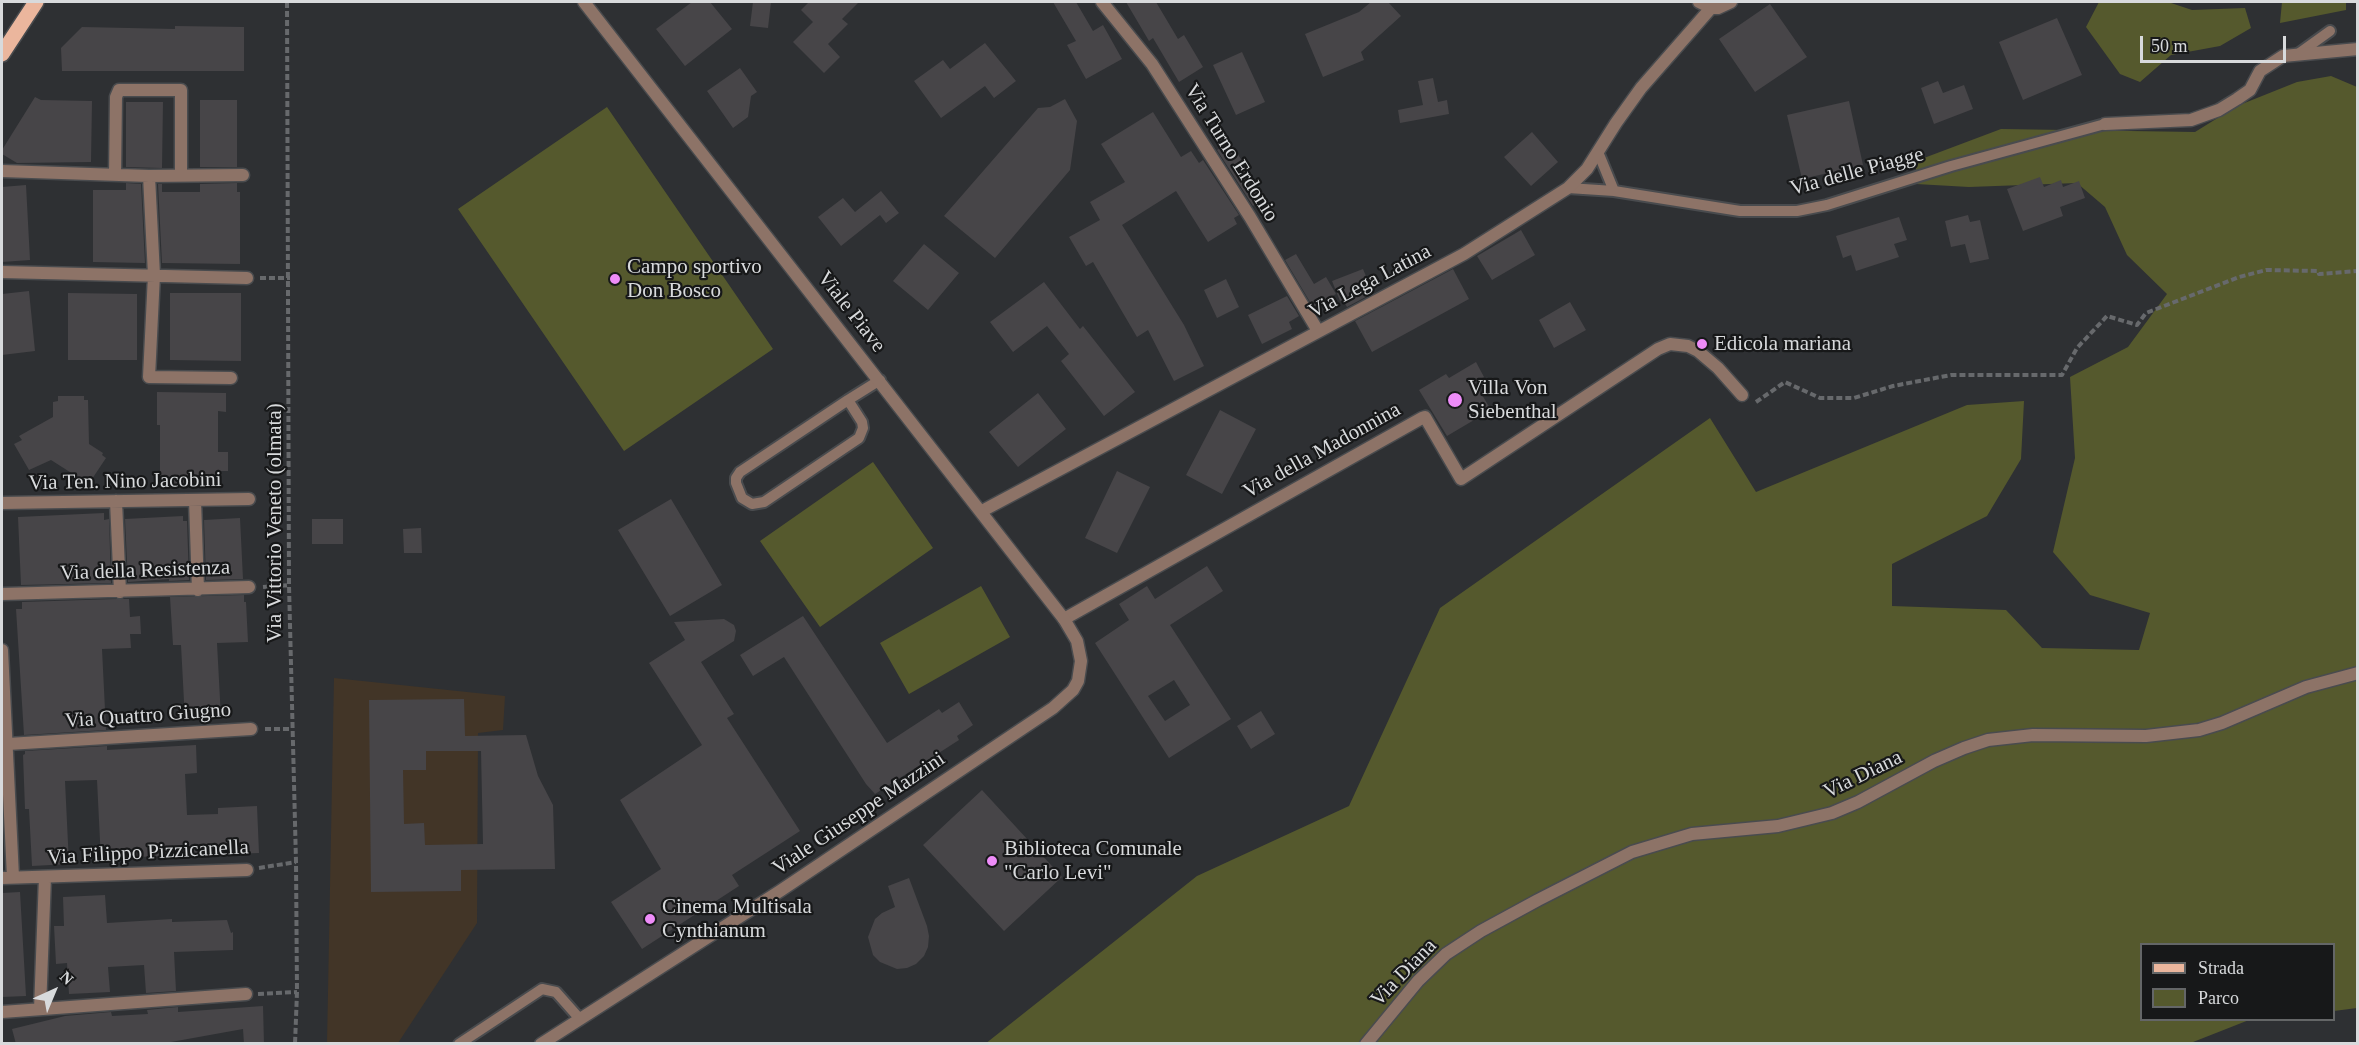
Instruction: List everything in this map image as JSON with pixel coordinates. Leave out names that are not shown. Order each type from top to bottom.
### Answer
[{"type":"main road","points":[[2,54],[36,2]]},
{"type":"street","name":"Viale Piave","points":[[584,2],[1065,619],[1080,651],[1080,672],[1073,690]]},
{"type":"street","name":"Via Turno Erdonio","points":[[1102,2],[1152,64],[1250,217],[1318,331]]},
{"type":"street","points":[[1699,2],[1711,8],[1718,8],[1731,2]]},
{"type":"street","name":"Via Lega Latina","points":[[982,511],[1464,254],[1568,188],[1584,173],[1641,88],[1711,8]]},
{"type":"street","points":[[2105,124],[2191,120],[2219,110],[2250,90],[2260,71],[2283,56],[2358,49]]},
{"type":"street","points":[[114,175],[119,90],[181,90],[181,175]]},
{"type":"street","points":[[2,171],[149,176],[243,175]]},
{"type":"street","points":[[149,176],[154,275],[149,377],[231,378]]},
{"type":"street","points":[[2,272],[247,278]]},
{"type":"street","name":"Via della Madonnina","points":[[1065,619],[1425,417],[1461,479],[1659,349],[1676,344],[1692,348],[1718,368],[1742,395]]},
{"type":"street","name":"Via Ten. Nino Jacobini","points":[[2,503],[249,499]]},
{"type":"street","points":[[195,500],[198,590]]},
{"type":"street","points":[[116,501],[120,592]]},
{"type":"street","name":"Via della Resistenza","points":[[2,594],[249,587]]},
{"type":"street","points":[[2,650],[8,744],[7,878]]},
{"type":"street","name":"Via Diana","points":[[1366,1044],[1418,981],[1446,954],[1538,900],[1639,850],[1692,834],[1785,825],[1832,813],[1858,802],[1934,761],[1988,740],[2033,735],[2146,736],[2199,730],[2223,723],[2312,684],[2358,672]]},
{"type":"street","name":"Viale Giuseppe Mazzini","points":[[541,1044],[790,884],[1053,708],[1073,690]]},
{"type":"street","name":"Via Quattro Giugno","points":[[8,744],[251,729]]},
{"type":"street","name":"Via Filippo Pizzicanella","points":[[7,878],[247,870]]},
{"type":"street","points":[[40,1009],[45,877]]},
{"type":"street","points":[[2,1012],[246,994]]},
{"type":"lane","points":[[2298,54],[2330,31]]},
{"type":"lane","name":"Via delle Piagge","points":[[1568,188],[1614,191],[1740,211],[1797,211],[1827,205],[1952,166],[2105,124]]},
{"type":"lane","points":[[1598,152],[1614,191]]},
{"type":"lane","points":[[848,400],[862,422],[863,428],[859,438],[764,502],[752,504],[742,498],[736,483],[740,472],[848,400],[880,380]]},
{"type":"lane","points":[[459,1044],[542,989],[556,992],[579,1018]]},
{"type":"path","name":"Via Vittorio Veneto (olmata)","points":[[287,2],[290,278],[289,585],[296,862],[295,1044]]},
{"type":"path","points":[[1742,395],[1756,402],[1785,382],[1820,398],[1854,398],[1893,386],[1951,375],[2062,375],[2077,348],[2107,316],[2137,325],[2146,314],[2239,277],[2266,270],[2319,271],[2319,274],[2358,271]]},
{"type":"path","points":[[247,278],[290,278]]},
{"type":"path","name":"Via della Resistenza","points":[[249,587],[289,585]]},
{"type":"path","name":"Via Quattro Giugno","points":[[251,729],[291,729]]},
{"type":"path","name":"Via Filippo Pizzicanella","points":[[247,870],[296,862]]},
{"type":"path","points":[[246,994],[297,992]]},
{"type":"shaded area","points":[[334,678],[505,696],[503,730],[478,733],[477,923],[398,1043],[327,1044]]},
{"type":"green space","points":[[2099,2],[2168,2],[2192,10],[2245,8],[2251,28],[2220,46],[2171,55],[2140,82],[2120,74],[2086,27]]},
{"type":"green space","points":[[2282,2],[2346,2],[2346,10],[2280,23]]},
{"type":"green space","points":[[2331,76],[2357,87],[2357,1008],[2335,1011],[2335,943],[2140,943],[2140,1021],[2246,1021],[2188,1044],[985,1044],[1197,876],[1349,806],[1440,608],[1710,418],[1756,492],[1967,405],[2024,401],[2021,459],[1987,516],[1892,564],[1892,606],[2006,610],[2042,648],[2139,650],[2150,613],[2090,595],[2053,552],[2075,458],[2070,377],[2128,347],[2167,294],[2127,255],[2105,207],[2077,183],[1969,187],[1916,184],[1916,161],[2001,129],[2195,132],[2237,106],[2297,82]]},
{"type":"green space","name":"Campo sportivo Don Bosco","points":[[607,107],[773,349],[624,451],[458,209]]},
{"type":"green space","points":[[873,462],[933,548],[820,627],[760,541]]},
{"type":"green space","points":[[981,586],[1010,637],[909,694],[880,643]]},
{"type":"building","points":[[692,2],[710,2],[732,29],[685,66],[656,29]]},
{"type":"building","points":[[753,2],[771,2],[768,28],[750,26]]},
{"type":"building","points":[[809,2],[859,2],[842,19],[848,24],[828,44],[840,57],[824,73],[793,42],[813,22],[801,10]]},
{"type":"building","points":[[1053,2],[1076,2],[1093,31],[1103,25],[1122,59],[1086,79],[1067,45],[1076,41]]},
{"type":"building","points":[[1126,2],[1156,2],[1178,39],[1184,35],[1203,67],[1179,82],[1153,38],[1149,41]]},
{"type":"building","points":[[1371,2],[1388,2],[1401,16],[1361,52],[1364,60],[1323,77],[1305,34],[1359,12]]},
{"type":"building","points":[[1770,4],[1807,57],[1755,92],[1719,39]]},
{"type":"building","points":[[2057,18],[2082,75],[2023,100],[1999,42]]},
{"type":"building","points":[[175,26],[244,27],[244,71],[62,71],[61,48],[82,27],[175,29]]},
{"type":"building","points":[[985,43],[1016,81],[994,98],[985,86],[941,118],[914,81],[943,60],[950,69]]},
{"type":"building","points":[[1242,52],[1265,102],[1236,115],[1213,65]]},
{"type":"building","points":[[740,68],[757,92],[751,96],[748,117],[733,128],[707,91]]},
{"type":"building","points":[[1433,78],[1438,102],[1447,100],[1449,114],[1400,123],[1398,110],[1423,105],[1418,81]]},
{"type":"building","points":[[1938,81],[1943,93],[1964,85],[1973,109],[1934,124],[1921,88]]},
{"type":"building","points":[[35,97],[41,100],[92,101],[91,162],[17,163],[2,154],[2,150]]},
{"type":"building","points":[[1065,99],[1077,121],[1070,170],[995,258],[944,216],[1038,108],[1050,107]]},
{"type":"building","points":[[200,100],[237,100],[237,167],[200,167]]},
{"type":"building","points":[[1849,101],[1863,165],[1802,179],[1787,115]]},
{"type":"building","points":[[126,102],[163,102],[162,168],[126,167]]},
{"type":"building","points":[[1153,112],[1181,157],[1191,151],[1199,163],[1203,160],[1239,215],[1234,218],[1237,224],[1208,242],[1176,191],[1122,225],[1184,325],[1204,366],[1174,381],[1148,330],[1137,337],[1093,262],[1086,266],[1069,237],[1100,220],[1090,202],[1125,182],[1101,144]]},
{"type":"building","points":[[1532,132],[1558,162],[1531,186],[1504,157]]},
{"type":"building","points":[[1230,142],[1265,197],[1253,206],[1217,150]]},
{"type":"building","points":[[2040,177],[2044,187],[2061,180],[2063,187],[2079,181],[2085,198],[2060,207],[2063,216],[2023,231],[2007,189]]},
{"type":"building","points":[[126,183],[141,184],[145,263],[93,262],[93,190],[126,190]]},
{"type":"building","points":[[237,183],[237,192],[240,192],[240,264],[162,263],[158,184],[162,184],[162,192],[200,192],[200,184]]},
{"type":"building","points":[[26,185],[30,260],[2,262],[2,187]]},
{"type":"building","points":[[881,191],[899,213],[886,223],[880,215],[841,246],[818,217],[843,198],[855,212]]},
{"type":"building","points":[[1968,215],[1970,222],[1980,220],[1989,259],[1970,263],[1965,244],[1951,247],[1945,221]]},
{"type":"building","points":[[1899,217],[1907,240],[1894,244],[1899,257],[1856,271],[1851,255],[1843,258],[1836,236]]},
{"type":"building","points":[[1521,230],[1535,255],[1492,280],[1477,256]]},
{"type":"building","points":[[924,244],[959,273],[928,310],[893,281]]},
{"type":"building","points":[[1296,254],[1314,284],[1326,277],[1336,294],[1313,307],[1285,260]]},
{"type":"building","points":[[1363,269],[1373,293],[1347,307],[1343,300],[1340,301],[1332,281]]},
{"type":"building","points":[[1453,269],[1469,299],[1372,352],[1355,321]]},
{"type":"building","points":[[1226,279],[1239,307],[1217,318],[1204,290]]},
{"type":"building","points":[[1044,282],[1080,329],[1083,326],[1135,392],[1104,416],[1061,361],[1069,354],[1047,326],[1013,352],[990,322]]},
{"type":"building","points":[[29,291],[35,351],[2,355],[2,294]]},
{"type":"building","points":[[68,293],[137,294],[137,360],[68,360]]},
{"type":"building","points":[[170,293],[241,293],[241,361],[170,360]]},
{"type":"building","points":[[1287,296],[1299,316],[1289,322],[1292,329],[1262,344],[1248,315]]},
{"type":"building","points":[[1570,302],[1586,330],[1554,348],[1539,320]]},
{"type":"building","name":"Villa Von Siebenthal","points":[[1476,362],[1484,377],[1475,383],[1491,410],[1447,436],[1419,390],[1446,374],[1449,378]]},
{"type":"building","points":[[157,392],[226,393],[226,412],[218,411],[218,452],[228,452],[228,471],[220,471],[220,485],[160,484],[160,425],[157,425]]},
{"type":"building","points":[[1038,393],[1066,429],[1018,467],[989,432]]},
{"type":"building","points":[[58,396],[84,396],[84,400],[88,400],[89,444],[103,453],[102,455],[106,458],[90,482],[86,479],[84,481],[51,460],[29,470],[14,444],[22,440],[19,436],[53,417],[53,402],[58,401]]},
{"type":"building","points":[[1220,410],[1256,429],[1222,494],[1186,475]]},
{"type":"building","points":[[1117,471],[1150,487],[1117,553],[1085,538]]},
{"type":"building","points":[[671,499],[722,585],[670,616],[618,530]]},
{"type":"building","points":[[104,513],[104,520],[109,519],[111,583],[21,585],[18,517]]},
{"type":"building","points":[[183,516],[183,521],[187,521],[189,580],[128,582],[125,519]]},
{"type":"building","points":[[240,518],[243,579],[206,580],[204,520]]},
{"type":"building","points":[[312,519],[343,519],[343,544],[312,544]]},
{"type":"building","points":[[421,528],[422,553],[404,553],[403,529]]},
{"type":"building","points":[[1207,566],[1223,591],[1170,625],[1231,719],[1169,758],[1095,643],[1129,620],[1119,604],[1147,586],[1155,599]],"holes":[[[1174,680],[1190,705],[1165,721],[1148,696]]]},
{"type":"building","points":[[244,595],[248,642],[217,643],[221,718],[185,720],[181,645],[173,645],[170,597]]},
{"type":"building","points":[[129,599],[130,617],[140,616],[141,634],[130,634],[131,648],[102,649],[106,730],[24,735],[16,609],[22,609],[22,602]]},
{"type":"building","points":[[803,616],[887,743],[939,709],[942,713],[959,702],[973,725],[957,736],[959,740],[875,794],[866,784],[784,657],[753,676],[740,655]]},
{"type":"building","points":[[724,619],[734,625],[736,631],[734,641],[701,662],[734,714],[727,718],[800,831],[732,875],[739,886],[642,949],[611,902],[661,869],[620,800],[702,745],[649,663],[685,640],[674,622]]},
{"type":"building","points":[[464,699],[465,736],[526,735],[538,776],[553,805],[555,869],[461,870],[461,891],[371,892],[369,700]],"holes":[[[426,751],[481,751],[483,844],[425,845],[424,823],[404,824],[403,770],[426,770]]]},
{"type":"building","points":[[1261,711],[1275,734],[1251,749],[1237,726]]},
{"type":"building","points":[[196,745],[197,773],[185,774],[187,815],[218,814],[218,808],[257,806],[259,853],[137,857],[137,859],[101,861],[97,780],[65,781],[69,864],[32,866],[29,809],[25,809],[23,755],[25,751],[107,746],[107,750]]},
{"type":"building","name":"Biblioteca Comunale \"Carlo Levi\"","points":[[982,790],[1062,877],[1004,931],[923,845]]},
{"type":"building","points":[[909,878],[927,926],[928,947],[924,956],[916,964],[897,969],[880,962],[873,955],[868,937],[875,919],[895,907],[888,886]]},
{"type":"building","points":[[20,892],[26,996],[2,997],[2,893]]},
{"type":"building","points":[[105,895],[107,923],[172,919],[172,922],[227,920],[231,933],[233,932],[233,950],[174,952],[176,991],[146,993],[144,965],[108,967],[110,992],[69,994],[67,963],[56,964],[54,926],[64,926],[63,897]]},
{"type":"building","points":[[263,1006],[264,1044],[244,1044],[243,1029],[160,1044],[16,1044],[12,1029],[65,1016],[111,1012],[112,1016],[148,1014],[147,1010],[178,1007],[178,1012]]},
{"type":"place","name":"Campo sportivo Don Bosco","points":[[615,279]]},
{"type":"place","name":"Edicola mariana","points":[[1702,344]]},
{"type":"place","name":"Villa Von Siebenthal","points":[[1455,400]]},
{"type":"place","name":"Biblioteca Comunale \"Carlo Levi\"","points":[[992,861]]},
{"type":"place","name":"Cinema Multisala Cynthianum","points":[[650,919]]}]
